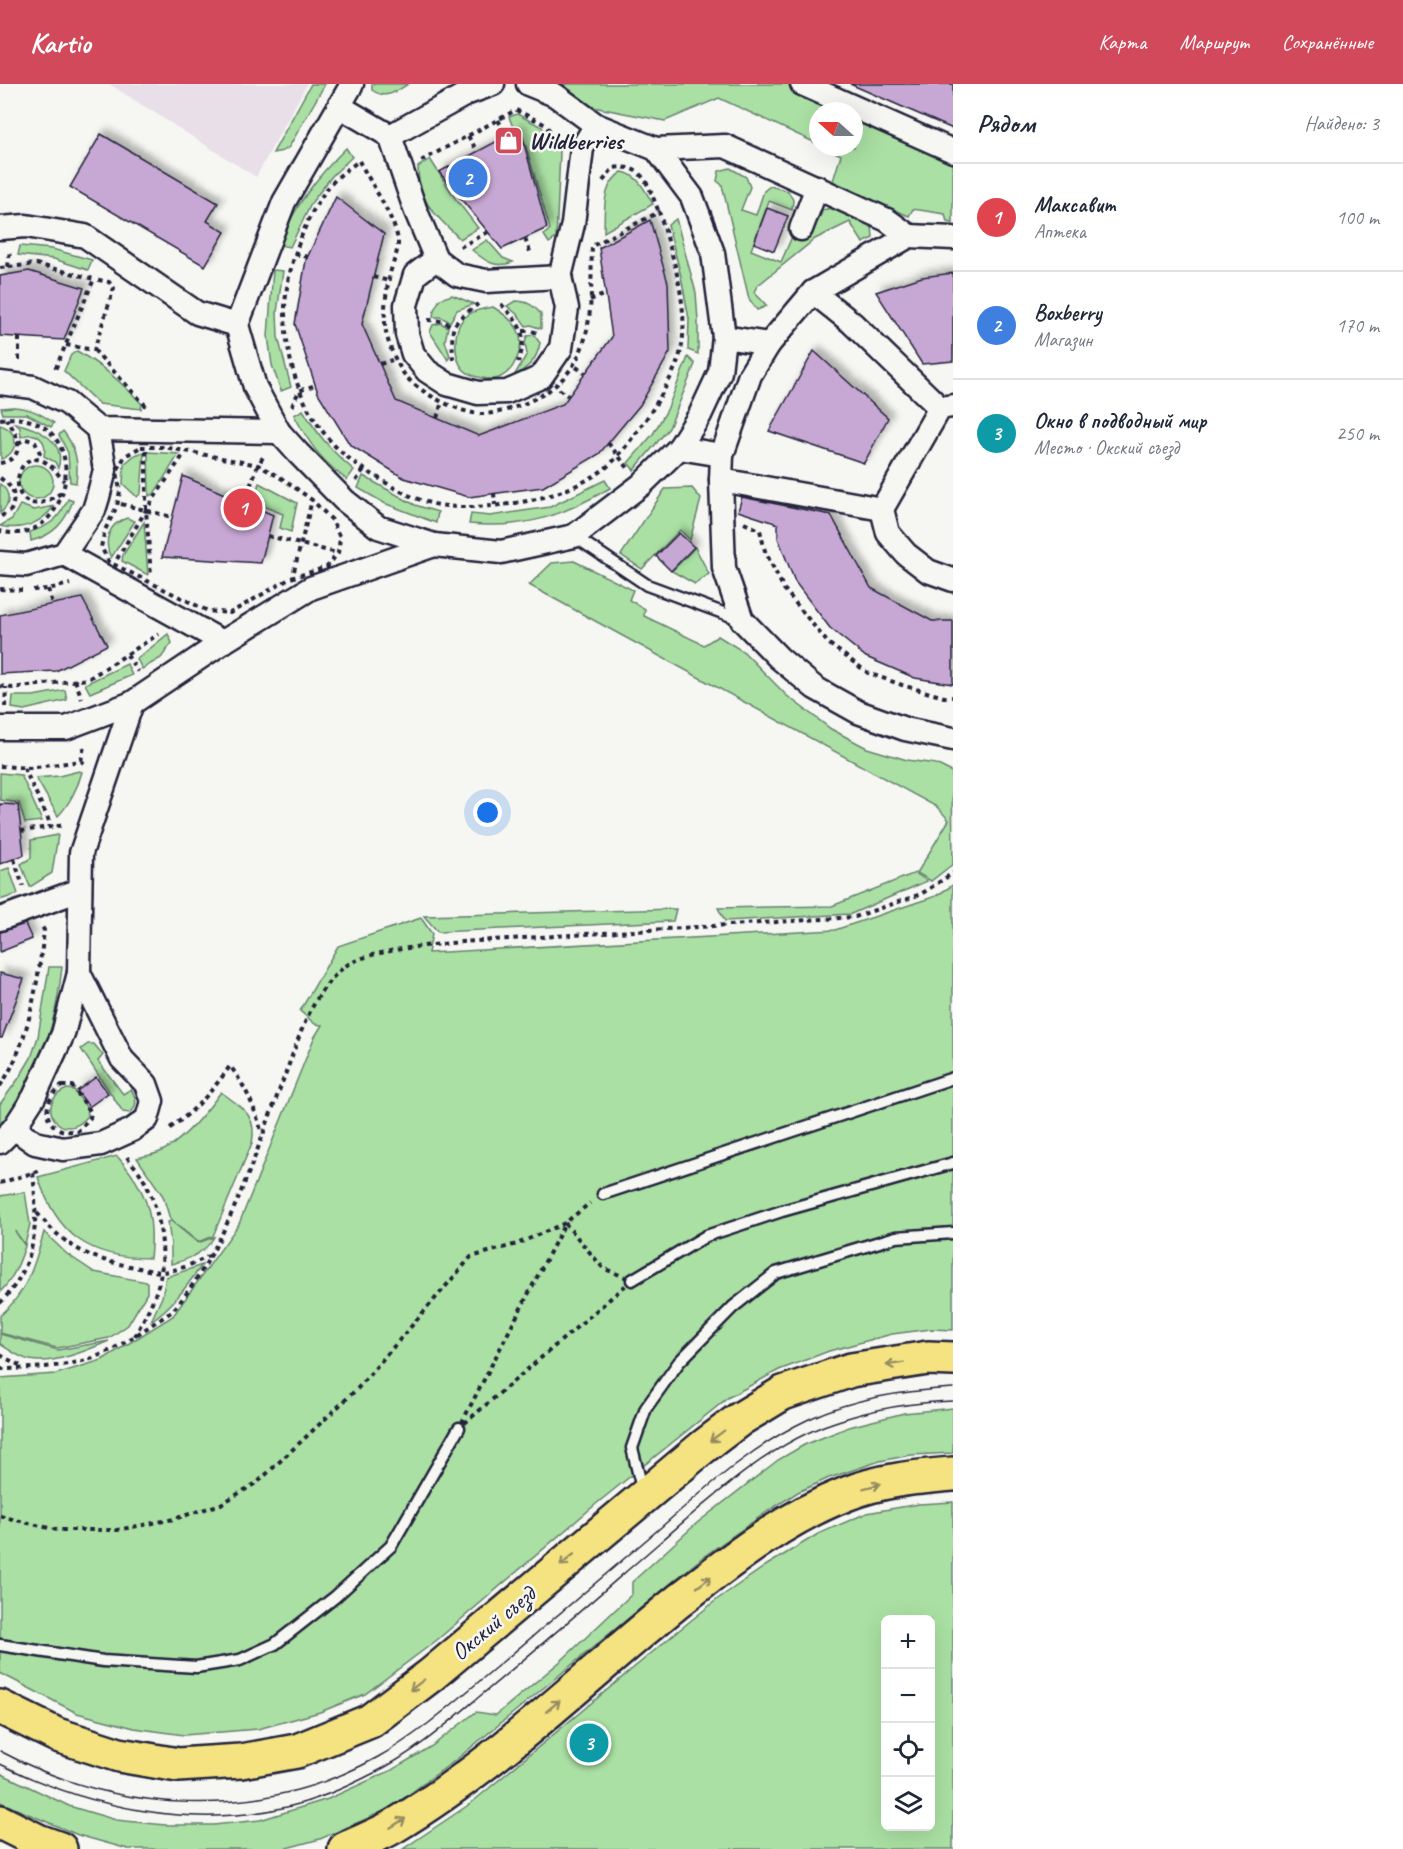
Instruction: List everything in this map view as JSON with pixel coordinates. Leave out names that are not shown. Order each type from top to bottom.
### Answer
[{"type":"main road","name":"Окский съезд","points":[[0,1707],[57,1735],[119,1755],[178,1765],[242,1761],[297,1751],[370,1721],[431,1675],[644,1495],[740,1419],[783,1393],[851,1370],[928,1359],[953,1359]]},
{"type":"main road","points":[[345,1849],[393,1827],[450,1789],[528,1727],[667,1610],[764,1537],[847,1493],[911,1477],[953,1474]]},
{"type":"main road","points":[[0,1822],[60,1849]]},
{"type":"street","points":[[352,84],[284,202],[237,326],[255,387],[279,432],[344,500],[378,527],[434,545],[501,552],[574,536],[641,485],[679,448],[700,415],[720,372],[724,337],[712,253],[692,197],[656,149]]},
{"type":"street","points":[[390,136],[468,93],[493,84]]},
{"type":"street","points":[[528,84],[555,95],[596,125],[656,149],[725,146],[887,220],[909,236]]},
{"type":"street","points":[[802,84],[953,151]]},
{"type":"street","points":[[339,106],[390,136],[415,209],[436,259],[457,275],[486,281],[560,277]]},
{"type":"street","points":[[436,259],[415,275],[406,305],[407,334],[413,354],[428,371],[447,384],[478,393],[507,392],[541,377],[561,348],[567,308],[560,277],[573,224],[582,148],[596,125]]},
{"type":"street","points":[[801,229],[817,187]]},
{"type":"street","points":[[0,228],[26,226],[86,236],[197,313],[237,326]]},
{"type":"street","points":[[953,238],[909,236],[813,292],[770,344],[750,375],[722,455],[721,480],[724,568],[742,620],[779,658],[815,688],[858,712],[905,729],[953,739]]},
{"type":"street","points":[[813,292],[852,323],[946,407],[882,509],[888,533],[906,554],[928,571],[953,580]]},
{"type":"street","points":[[724,337],[770,344]]},
{"type":"street","points":[[0,383],[33,387],[67,403],[98,429],[279,432]]},
{"type":"street","points":[[0,563],[26,565],[64,554],[94,510],[105,470],[98,429]]},
{"type":"street","points":[[679,448],[722,455]]},
{"type":"street","points":[[721,480],[882,509]]},
{"type":"street","points":[[0,728],[66,728],[132,704],[223,642],[311,588],[434,545]]},
{"type":"street","points":[[64,554],[223,642]]},
{"type":"street","points":[[79,973],[122,1059],[146,1084],[152,1101],[147,1119],[132,1130],[101,1144],[63,1149],[7,1135],[34,1097],[63,1034],[79,973],[81,853],[132,704]]},
{"type":"street","points":[[0,919],[80,890]]},
{"type":"lane","points":[[574,536],[647,585],[742,620]]},
{"type":"lane","points":[[603,1194],[953,1078]]},
{"type":"lane","points":[[632,1280],[705,1236],[782,1211],[953,1163]]},
{"type":"lane","points":[[644,1495],[632,1448],[646,1408],[679,1362],[733,1307],[776,1273],[896,1237],[953,1233]]},
{"type":"lane","points":[[0,1645],[103,1661],[196,1667],[240,1660],[275,1644],[335,1597],[391,1546],[459,1428]]},
{"type":"path","points":[[414,165],[516,110],[546,125],[561,147]]},
{"type":"path","points":[[498,120],[507,135]]},
{"type":"path","points":[[468,136],[477,151]]},
{"type":"path","points":[[598,188],[613,168],[624,166],[635,169],[642,175],[659,212],[675,266],[683,326],[681,351],[653,409],[618,455]]},
{"type":"path","points":[[592,246],[659,212]]},
{"type":"path","points":[[460,247],[488,232]]},
{"type":"path","points":[[555,387],[573,365],[589,326],[592,237]]},
{"type":"path","points":[[525,238],[533,259]]},
{"type":"path","points":[[453,239],[467,255]]},
{"type":"path","points":[[295,254],[308,257]]},
{"type":"path","points":[[0,268],[36,264],[109,282],[114,288],[94,350]]},
{"type":"path","points":[[373,277],[389,281]]},
{"type":"path","points":[[54,372],[94,279]]},
{"type":"path","points":[[590,300],[606,294]]},
{"type":"path","points":[[437,418],[453,371],[451,341],[453,327],[460,316],[482,301],[474,298]]},
{"type":"path","points":[[507,298],[498,301],[523,331],[524,348],[517,363]]},
{"type":"path","points":[[422,320],[443,321],[453,327]]},
{"type":"path","points":[[523,331],[532,331],[546,338]]},
{"type":"path","points":[[19,337],[19,360]]},
{"type":"path","points":[[66,345],[94,350],[153,415]]},
{"type":"path","points":[[380,364],[396,359]]},
{"type":"path","points":[[9,362],[19,360],[27,363]]},
{"type":"path","points":[[573,365],[585,373]]},
{"type":"path","points":[[45,369],[60,376]]},
{"type":"path","points":[[299,391],[315,385]]},
{"type":"path","points":[[0,463],[8,462],[16,456],[18,443],[13,429],[3,418]]},
{"type":"path","points":[[0,531],[20,532],[38,527],[52,516],[61,501],[65,461],[61,445],[54,434],[29,419],[3,418]]},
{"type":"path","points":[[18,443],[26,439],[35,441],[40,453],[36,460]]},
{"type":"path","points":[[608,443],[641,485]]},
{"type":"path","points":[[141,447],[146,447],[164,447],[258,465],[286,481],[312,500],[332,519],[340,538],[338,553],[327,567],[293,577],[230,613],[208,611],[109,562],[100,547],[105,530],[118,503],[120,491],[117,471],[125,456],[141,447]]},
{"type":"path","points":[[146,447],[146,510],[152,583]]},
{"type":"path","points":[[113,564],[186,451]]},
{"type":"path","points":[[17,453],[26,463]]},
{"type":"path","points":[[0,517],[11,510],[16,474],[20,466],[31,459],[51,466],[64,481]]},
{"type":"path","points":[[244,503],[258,465]]},
{"type":"path","points":[[0,478],[12,486],[26,502],[38,505],[51,500],[62,491],[72,491]]},
{"type":"path","points":[[494,493],[495,506]]},
{"type":"path","points":[[293,577],[312,500]]},
{"type":"path","points":[[118,503],[172,517]]},
{"type":"path","points":[[722,513],[760,530],[765,551],[784,589],[828,643],[868,673],[902,686],[944,697],[953,697]]},
{"type":"path","points":[[268,536],[338,553]]},
{"type":"path","points":[[0,589],[13,591],[48,589],[75,583]]},
{"type":"path","points":[[48,589],[52,604]]},
{"type":"path","points":[[0,686],[12,687],[88,679],[156,637],[164,629]]},
{"type":"path","points":[[0,766],[24,768],[81,761],[88,766],[88,774]]},
{"type":"path","points":[[24,768],[52,827]]},
{"type":"path","points":[[64,835],[69,816]]},
{"type":"path","points":[[21,831],[65,825]]},
{"type":"path","points":[[14,858],[26,896]]},
{"type":"path","points":[[0,1369],[40,1368],[90,1359],[118,1346],[174,1309],[211,1255],[246,1179],[306,1020],[323,989],[344,966],[369,956],[462,942],[855,916],[921,894],[953,873]]},
{"type":"path","points":[[0,1086],[20,1052],[40,969],[44,930],[39,922]]},
{"type":"path","points":[[62,1086],[72,1086],[91,1112],[90,1118],[78,1131],[58,1129],[51,1122],[47,1106],[56,1090],[62,1086]]},
{"type":"path","points":[[123,1152],[141,1175],[155,1204],[161,1235],[161,1272],[152,1302],[134,1336]]},
{"type":"path","points":[[0,1303],[12,1291],[30,1257],[37,1213],[33,1172]]},
{"type":"path","points":[[0,1516],[57,1530],[117,1530],[174,1518],[221,1504],[258,1482],[358,1388],[471,1257],[517,1244],[565,1223],[603,1194]]},
{"type":"path","points":[[37,1213],[55,1234],[78,1251],[104,1261],[161,1272],[185,1267],[211,1255]]},
{"type":"path","points":[[459,1428],[632,1280],[603,1268],[565,1223]]},
{"type":"path","points":[[459,1428],[565,1223]]},
{"type":"path","points":[[0,1355],[26,1368]]},
{"type":"shaded area","points":[[109,84],[307,84],[256,177]]},
{"type":"green space","points":[[311,84],[325,84],[289,147],[273,153]]},
{"type":"green space","points":[[372,84],[408,84],[386,95],[372,90]]},
{"type":"green space","points":[[562,84],[830,84],[953,140],[953,223],[947,222],[945,214],[913,209],[909,216],[832,184],[841,156],[863,156],[863,102],[809,102],[809,140],[719,98],[665,121],[593,107]]},
{"type":"green space","points":[[517,114],[542,127],[560,153],[556,238],[549,243],[544,235],[550,229],[521,129],[513,127],[509,117]]},
{"type":"green space","points":[[346,148],[352,157],[332,176],[312,202],[290,247],[279,245],[292,217],[307,193]]},
{"type":"green space","points":[[430,159],[478,228],[460,239],[430,208],[421,190],[418,167]]},
{"type":"green space","points":[[730,168],[746,177],[750,187],[741,210],[756,215],[764,191],[770,186],[788,191],[793,200],[792,210],[769,201],[751,250],[781,262],[794,232],[811,219],[818,221],[823,210],[831,208],[872,225],[873,238],[863,243],[850,222],[815,239],[757,286],[754,292],[767,306],[757,310],[749,299],[722,185],[717,181],[719,171]]},
{"type":"green space","points":[[622,172],[628,173],[637,180],[653,204],[604,232],[607,191],[615,177]]},
{"type":"green space","points":[[676,219],[696,293],[698,354],[688,350],[689,319],[668,225]]},
{"type":"green space","points":[[487,240],[503,258],[513,262],[495,264],[472,250]]},
{"type":"green space","points":[[20,246],[52,249],[92,260],[88,270],[54,259],[18,255]]},
{"type":"green space","points":[[273,270],[283,271],[277,312],[278,337],[291,387],[281,391],[272,365],[268,336]]},
{"type":"green space","points":[[452,295],[474,304],[457,310],[450,322],[441,317],[433,317],[440,299]]},
{"type":"green space","points":[[515,301],[529,304],[541,314],[541,329],[531,325],[526,326],[507,306]]},
{"type":"green space","points":[[493,307],[514,324],[521,344],[514,365],[506,373],[499,378],[486,379],[467,372],[460,365],[456,352],[456,336],[460,323],[467,315]]},
{"type":"green space","points":[[441,323],[448,327],[445,341],[450,356],[448,360],[430,332],[433,325]]},
{"type":"green space","points":[[534,335],[540,343],[537,354],[528,366],[514,376],[527,354],[525,343],[527,336]]},
{"type":"green space","points":[[77,351],[119,381],[142,404],[141,409],[99,404],[64,371],[71,355]]},
{"type":"green space","points":[[688,357],[695,364],[669,428],[634,470],[628,463],[653,434],[667,410]]},
{"type":"green space","points":[[13,407],[35,412],[54,423],[51,427],[27,414],[3,414],[1,408]]},
{"type":"green space","points":[[303,410],[326,442],[354,470],[347,480],[316,451],[305,435],[294,415]]},
{"type":"green space","points":[[15,423],[41,432],[54,443],[60,459],[58,468],[55,462],[44,456],[44,445],[40,438],[31,435],[21,437],[20,428]]},
{"type":"green space","points":[[0,425],[11,432],[15,442],[12,452],[1,459]]},
{"type":"green space","points":[[63,431],[76,456],[76,483],[70,482],[68,453],[59,435]]},
{"type":"green space","points":[[144,452],[141,493],[137,497],[123,484],[124,464],[135,455]]},
{"type":"green space","points":[[148,452],[179,454],[154,494],[149,496]]},
{"type":"green space","points":[[36,465],[48,470],[53,482],[48,494],[36,499],[24,494],[19,482],[24,470]]},
{"type":"green space","points":[[363,476],[415,505],[438,512],[436,523],[384,503],[358,488]]},
{"type":"green space","points":[[605,480],[610,488],[559,513],[526,522],[469,524],[471,514],[490,516],[550,507]]},
{"type":"green space","points":[[259,483],[297,503],[291,532],[280,528],[283,514],[253,502]]},
{"type":"green space","points":[[0,484],[8,495],[8,502],[0,513]]},
{"type":"green space","points":[[692,488],[701,499],[690,540],[680,530],[642,569],[621,555],[665,489]]},
{"type":"green space","points":[[68,499],[73,501],[58,527],[31,541],[30,532],[53,521]]},
{"type":"green space","points":[[20,505],[34,510],[54,506],[37,522],[30,525],[15,528],[0,526],[12,519]]},
{"type":"green space","points":[[127,518],[135,521],[111,558],[107,545],[111,529],[115,524]]},
{"type":"green space","points":[[144,522],[148,575],[122,561],[123,555]]},
{"type":"green space","points":[[695,547],[709,574],[695,584],[672,571]]},
{"type":"green space","points":[[574,561],[633,590],[629,600],[645,609],[644,616],[704,645],[718,636],[744,652],[786,695],[831,729],[867,748],[907,760],[936,764],[952,772],[953,864],[931,881],[917,873],[949,820],[937,807],[529,585],[552,563]]},
{"type":"green space","points":[[168,634],[172,643],[161,658],[142,669],[137,659]]},
{"type":"green space","points":[[127,664],[132,675],[90,693],[85,684]]},
{"type":"green space","points":[[65,690],[67,700],[24,710],[12,708],[13,696],[33,696]]},
{"type":"green space","points":[[82,772],[76,790],[58,816],[36,778]]},
{"type":"green space","points":[[0,773],[21,775],[42,821],[25,823],[19,803],[0,800]]},
{"type":"green space","points":[[58,835],[52,873],[30,887],[21,864],[31,858],[31,840]]},
{"type":"green space","points":[[9,868],[18,894],[0,900],[0,871]]},
{"type":"green space","points":[[915,873],[927,881],[851,914],[725,921],[718,908],[832,906]]},
{"type":"green space","points":[[953,885],[953,1330],[931,1329],[892,1334],[829,1351],[779,1370],[729,1397],[596,1504],[437,1640],[365,1694],[320,1712],[258,1729],[184,1735],[134,1728],[77,1713],[0,1673],[0,1378],[56,1374],[102,1360],[173,1316],[239,1224],[314,1038],[322,1025],[315,1024],[300,1011],[338,946],[421,918],[432,934],[428,953],[835,930],[936,896]]},
{"type":"green space","points":[[676,909],[673,921],[438,932],[424,916]]},
{"type":"green space","points":[[49,967],[62,967],[51,1030],[37,1070],[16,1106],[2,1123],[0,1104],[31,1058],[38,1037]]},
{"type":"green space","points":[[88,1044],[94,1044],[103,1055],[98,1061],[123,1094],[131,1089],[136,1101],[130,1113],[123,1112],[81,1049]]},
{"type":"green space","points":[[67,1089],[74,1090],[87,1108],[88,1116],[78,1125],[68,1127],[60,1125],[51,1112],[52,1103],[57,1095]]},
{"type":"green space","points":[[221,1092],[241,1107],[250,1119],[253,1133],[252,1143],[213,1236],[198,1242],[170,1219],[163,1196],[137,1158],[160,1152],[177,1141],[201,1117]]},
{"type":"green space","points":[[117,1156],[142,1191],[146,1203],[151,1228],[150,1258],[109,1254],[78,1239],[55,1214],[38,1177]]},
{"type":"green space","points":[[25,1192],[30,1224],[25,1245],[15,1231],[25,1246],[12,1276],[0,1292],[0,1196]]},
{"type":"green space","points":[[171,1221],[198,1243],[214,1237],[195,1255],[171,1264],[168,1222]]},
{"type":"green space","points":[[44,1232],[67,1254],[94,1272],[147,1282],[147,1293],[128,1325],[109,1338],[57,1348],[0,1333],[0,1316],[10,1307],[24,1287]]},
{"type":"green space","points":[[202,1265],[173,1302],[151,1321],[162,1297],[166,1277]]},
{"type":"green space","points":[[0,1334],[58,1350],[109,1341],[70,1356],[39,1361],[22,1357],[0,1344]]},
{"type":"green space","points":[[953,1408],[953,1453],[911,1455],[880,1461],[829,1478],[798,1492],[703,1557],[457,1759],[389,1809],[320,1839],[283,1849],[128,1849],[78,1835],[0,1802],[0,1773],[69,1806],[116,1820],[165,1825],[214,1825],[260,1820],[328,1799],[392,1770],[432,1746],[476,1712],[496,1715],[562,1660],[632,1594],[632,1582],[697,1523],[778,1460],[804,1445],[849,1427],[904,1413]]},
{"type":"green space","points":[[953,1502],[953,1849],[403,1849],[470,1804],[719,1598],[818,1534],[867,1513],[919,1504]]},
{"type":"building","points":[[850,84],[953,84],[953,129]]},
{"type":"building","points":[[520,129],[547,228],[502,249],[439,172]]},
{"type":"building","points":[[101,134],[218,203],[207,221],[225,232],[205,266],[70,187]]},
{"type":"building","points":[[336,197],[384,234],[362,324],[396,401],[479,436],[563,404],[612,337],[599,248],[650,220],[668,283],[670,352],[640,405],[599,454],[543,487],[469,497],[404,478],[350,445],[318,393],[295,324],[306,260]]},
{"type":"building","points":[[767,208],[788,216],[774,251],[754,243]]},
{"type":"building","points":[[29,271],[84,288],[64,340],[0,336],[0,276]]},
{"type":"building","points":[[953,273],[953,361],[922,364],[876,292],[922,277]]},
{"type":"building","points":[[814,351],[888,418],[864,463],[769,431]]},
{"type":"building","points":[[183,476],[273,515],[261,563],[162,557]]},
{"type":"building","points":[[742,497],[831,515],[871,588],[932,621],[953,621],[953,684],[915,678],[866,657],[830,628],[795,582],[778,538],[778,524],[738,511]]},
{"type":"building","points":[[679,533],[694,547],[671,571],[656,556]]},
{"type":"building","points":[[82,598],[107,645],[56,671],[0,674],[0,615]]},
{"type":"building","points":[[0,804],[18,805],[24,855],[0,864]]},
{"type":"building","points":[[25,924],[32,939],[0,952],[0,932]]},
{"type":"building","points":[[0,973],[24,979],[2,1038],[0,1038]]},
{"type":"building","points":[[96,1077],[108,1093],[89,1107],[77,1091]]},
{"type":"tram line","points":[[0,1751],[45,1772],[92,1788],[140,1798],[189,1802],[237,1801],[286,1793],[333,1778],[378,1757],[426,1725],[712,1483],[768,1442],[809,1419],[843,1406],[916,1391],[953,1388]]},
{"type":"tram line","points":[[0,1764],[33,1779],[104,1803],[177,1815],[251,1814],[321,1797],[388,1765],[429,1738],[548,1639],[699,1508],[764,1458],[811,1431],[849,1417],[893,1407],[953,1401]]},
{"type":"place","name":"Wildberries","points":[[508,141]]},
{"type":"place","name":"Boxberry","points":[[468,178]]},
{"type":"place","name":"Максавит","points":[[243,508]]},
{"type":"place","name":"Окно в подводный мир","points":[[589,1743]]}]
